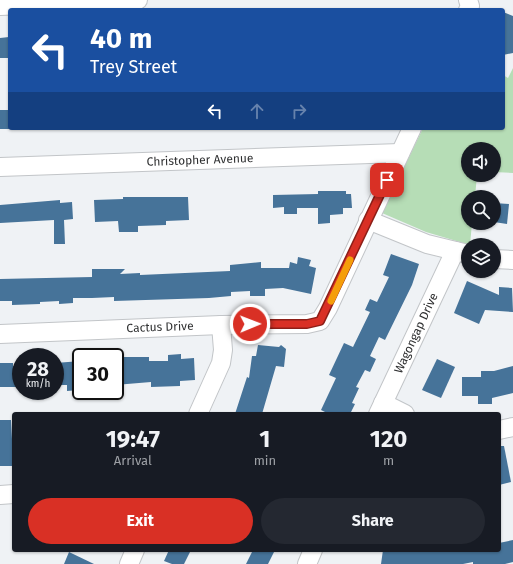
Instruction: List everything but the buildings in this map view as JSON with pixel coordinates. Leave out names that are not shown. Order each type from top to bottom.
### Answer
[{"type":"street","points":[[0,6],[138,0]]},
{"type":"street","points":[[411,130],[368,220],[398,234],[461,253]]},
{"type":"street","name":"Christopher Avenue","points":[[0,167],[400,154]]},
{"type":"street","name":"Cactus Drive","points":[[0,334],[221,325],[307,324],[320,321],[328,308],[368,220]]},
{"type":"street","name":"Wagongap Drive","points":[[380,409],[461,255]]},
{"type":"street","points":[[501,259],[513,260]]},
{"type":"street","points":[[199,412],[221,363],[223,350],[221,325]]},
{"type":"street","points":[[380,409],[395,412]]},
{"type":"street","points":[[501,430],[513,427]]},
{"type":"street","points":[[0,495],[12,494]]},
{"type":"street","points":[[128,564],[134,552]]},
{"type":"green space","points":[[513,68],[513,173],[501,172],[501,142],[461,142],[461,182],[476,182],[476,190],[461,190],[461,230],[471,230],[471,238],[461,238],[461,242],[426,232],[382,213],[422,130],[505,130],[505,76],[508,78]]},
{"type":"slow traffic","points":[[331,301],[350,260]]},
{"type":"route","points":[[250,324],[307,324],[320,321],[328,308],[387,180]]}]
